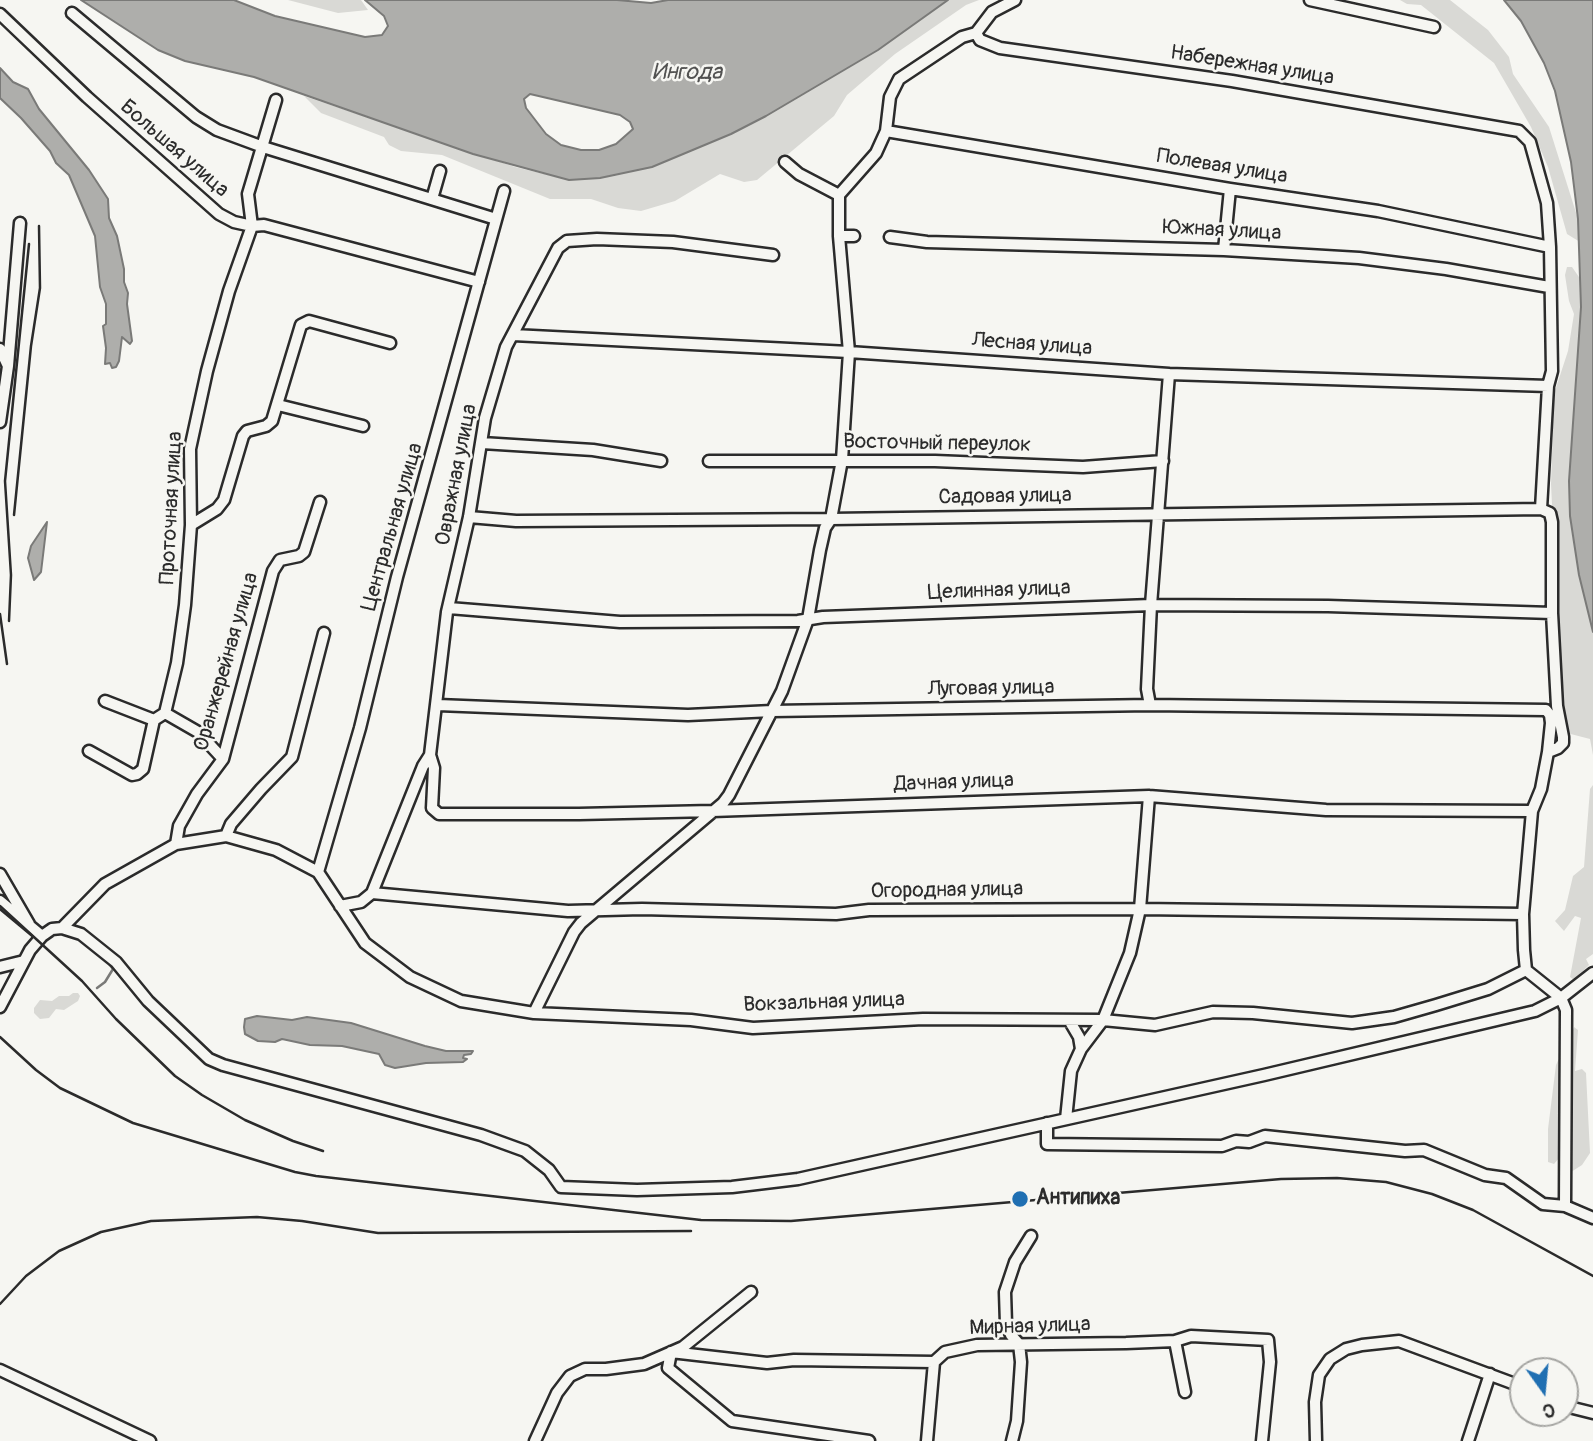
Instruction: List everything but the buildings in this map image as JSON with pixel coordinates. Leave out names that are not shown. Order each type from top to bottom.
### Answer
[{"type":"street","points":[[534,1013],[573,932],[729,795],[782,691],[808,619],[825,528],[831,519],[842,460],[849,352],[839,236],[839,195],[876,153],[886,131],[890,97],[899,79],[962,37],[976,33],[992,12],[1015,0]]},
{"type":"street","points":[[1310,0],[1434,27]]},
{"type":"street","points":[[72,13],[196,117],[217,130],[262,147],[496,219]]},
{"type":"street","name":"Большая улица","points":[[0,14],[86,97],[219,214],[234,222],[252,226],[264,225],[479,282]]},
{"type":"street","name":"Набережная улица","points":[[976,33],[980,40],[1000,48],[1231,81],[1519,131],[1530,142],[1547,203],[1550,247]]},
{"type":"street","name":"Проточная улица","points":[[165,713],[177,663],[185,605],[191,525],[190,449],[207,371],[229,291],[252,226],[248,194],[276,100]]},
{"type":"street","name":"Полевая улица","points":[[886,131],[1378,211],[1550,247]]},
{"type":"street","points":[[785,162],[799,174],[839,195]]},
{"type":"street","points":[[432,200],[440,171]]},
{"type":"street","points":[[1224,250],[1230,189]]},
{"type":"street","name":"Центральная улица","points":[[318,873],[360,728],[397,577],[439,434],[504,191]]},
{"type":"street","points":[[0,422],[8,366],[20,223]]},
{"type":"street","points":[[839,236],[855,236]]},
{"type":"street","name":"Южная улица","points":[[890,237],[927,242],[1224,250],[1359,258],[1446,269],[1549,287]]},
{"type":"street","name":"Овражная улица","points":[[372,892],[423,766],[430,755],[449,608],[469,517],[485,418],[506,347],[558,248],[567,241],[597,239],[673,242],[773,255]]},
{"type":"street","points":[[1550,247],[1552,371],[1548,386],[1541,509],[1550,513],[1552,522],[1552,613],[1557,706],[1563,743],[1548,752],[1541,789],[1532,811],[1523,914],[1526,970],[1561,998],[1566,1010],[1565,1206]]},
{"type":"street","points":[[191,525],[217,509],[224,500],[243,436],[247,431],[266,426],[272,421],[298,332],[304,322],[309,321],[390,343]]},
{"type":"street","name":"Лесная улица","points":[[513,335],[849,352],[1169,374],[1548,386]]},
{"type":"street","points":[[0,349],[8,366]]},
{"type":"street","points":[[1150,705],[1147,689],[1151,605],[1169,374]]},
{"type":"street","points":[[278,405],[363,426]]},
{"type":"street","points":[[482,443],[593,450],[661,461]]},
{"type":"street","name":"Восточный переулок","points":[[709,461],[842,460],[1083,467],[1163,461]]},
{"type":"street","name":"Оранжерейная улица","points":[[176,844],[179,826],[197,794],[223,759],[273,571],[280,560],[299,556],[304,552],[320,502]]},
{"type":"street","name":"Садовая улица","points":[[469,517],[516,521],[831,519],[1541,509]]},
{"type":"street","name":"Целинная улица","points":[[449,608],[620,622],[808,619],[1151,605],[1328,606],[1552,613]]},
{"type":"street","points":[[226,836],[231,824],[292,757],[324,633]]},
{"type":"street","points":[[105,701],[155,720]]},
{"type":"street","name":"Луговая улица","points":[[438,705],[688,715],[772,711],[1150,705],[1546,710],[1551,723],[1548,752]]},
{"type":"street","points":[[89,751],[132,775],[137,775],[143,769],[155,720],[165,713],[198,732],[223,759]]},
{"type":"street","name":"Дачная улица","points":[[430,755],[434,768],[432,808],[439,814],[712,811],[1149,796],[1326,810],[1532,811]]},
{"type":"street","points":[[1066,1119],[1071,1071],[1081,1049],[1103,1020],[1130,953],[1140,909],[1149,796]]},
{"type":"street","name":"Вокзальная улица","points":[[176,844],[226,836],[276,850],[318,873],[365,943],[410,977],[461,1001],[534,1013],[691,1020],[753,1028],[923,1019],[1103,1020],[1155,1025],[1213,1013],[1352,1023],[1394,1017],[1436,1005],[1488,989],[1526,970]]},
{"type":"street","points":[[62,928],[105,884],[176,844]]},
{"type":"street","points":[[0,874],[29,924]]},
{"type":"street","points":[[340,906],[361,902],[372,892]]},
{"type":"street","name":"Огородная улица","points":[[372,892],[568,911],[642,909],[836,914],[869,910],[1140,909],[1523,914]]},
{"type":"street","points":[[0,901],[42,936]]},
{"type":"street","points":[[1,1004],[24,961],[42,936],[52,929],[62,928],[81,934],[116,962],[148,1001],[209,1059],[481,1135],[525,1151],[549,1170],[561,1187],[664,1189],[732,1187],[798,1179],[1535,1011],[1561,998],[1593,973]]},
{"type":"street","points":[[0,967],[24,961]]},
{"type":"street","points":[[1069,1020],[1079,1037],[1081,1049]]},
{"type":"street","points":[[1047,1124],[1047,1144],[1222,1146],[1236,1141],[1249,1142],[1265,1136],[1405,1151],[1424,1150],[1485,1175],[1506,1178],[1543,1204],[1565,1206],[1593,1218]]},
{"type":"street","points":[[1012,1441],[1017,1421],[1021,1362],[1019,1344],[1006,1324],[1006,1292],[1015,1262],[1031,1236]]},
{"type":"street","points":[[536,1441],[557,1393],[570,1376],[584,1370],[644,1364],[683,1347],[751,1292]]},
{"type":"street","name":"Мирная улица","points":[[671,1352],[767,1363],[794,1360],[934,1362],[945,1352],[977,1345],[1175,1341],[1191,1336],[1268,1339],[1270,1362],[1262,1441]]},
{"type":"street","points":[[1175,1341],[1185,1392]]},
{"type":"street","points":[[1316,1441],[1315,1402],[1319,1376],[1330,1359],[1346,1349],[1399,1341],[1509,1381]]},
{"type":"street","points":[[671,1352],[668,1368],[732,1421],[869,1441]]},
{"type":"street","points":[[928,1441],[934,1362]]},
{"type":"street","points":[[0,1370],[150,1441]]},
{"type":"street","points":[[1468,1441],[1490,1374]]},
{"type":"shaded area","points":[[288,0],[361,0],[368,10],[338,13]]},
{"type":"shaded area","points":[[948,0],[979,0],[966,5],[895,54],[847,95],[834,116],[757,180],[744,182],[720,174],[675,201],[641,211],[618,208],[591,199],[550,199],[442,155],[401,151],[389,145],[384,137],[321,113],[304,96],[515,167],[569,180],[600,178],[652,167],[731,134],[878,50]]},
{"type":"shaded area","points":[[1400,0],[1450,0],[1488,30],[1509,57],[1513,74],[1549,127],[1578,219],[1580,242],[1567,234],[1548,167],[1531,127],[1494,63],[1421,5],[1407,4]]},
{"type":"shaded area","points":[[1567,267],[1572,267],[1581,280],[1569,481],[1572,534],[1593,632],[1593,755],[1590,739],[1563,732],[1551,484],[1554,394],[1568,351],[1574,314],[1565,275]]},
{"type":"shaded area","points":[[1593,785],[1593,954],[1586,959],[1589,965],[1574,980],[1570,977],[1581,918],[1575,916],[1564,931],[1555,921],[1565,910],[1573,876],[1584,867],[1590,789]]},
{"type":"shaded area","points":[[73,993],[80,996],[78,1001],[64,1010],[56,1009],[49,1018],[40,1019],[34,1013],[40,1000],[52,1001],[59,996]]},
{"type":"shaded area","points":[[1574,1027],[1578,1030],[1575,1071],[1582,1069],[1586,1073],[1590,1153],[1582,1165],[1571,1172],[1571,1035]]},
{"type":"shaded area","points":[[1561,1054],[1563,1067],[1560,1157],[1554,1164],[1548,1162],[1548,1129],[1556,1065]]},
{"type":"water","name":"Ингода","points":[[81,0],[234,0],[275,16],[365,37],[382,35],[388,26],[384,16],[365,0],[617,0],[651,3],[668,0],[948,0],[878,50],[731,134],[652,167],[600,178],[569,180],[473,154],[254,77],[185,61],[158,50]],"holes":[[[530,94],[620,115],[630,122],[633,129],[616,144],[599,150],[581,150],[561,145],[546,134],[526,108],[524,99]]]},
{"type":"water","points":[[1504,0],[1593,0],[1593,632],[1579,575],[1570,516],[1569,481],[1581,307],[1578,219],[1571,162],[1555,91],[1544,63],[1521,21]]},
{"type":"water","points":[[0,68],[13,82],[28,89],[39,109],[89,170],[108,199],[109,218],[117,236],[124,269],[132,341],[130,344],[122,337],[116,367],[112,368],[110,363],[105,364],[103,326],[106,324],[106,304],[100,287],[95,236],[69,175],[56,163],[50,151],[21,118],[0,98]]},
{"type":"water","points":[[47,522],[41,572],[34,580],[28,558],[31,546]]},
{"type":"water","points":[[257,1016],[292,1020],[307,1017],[351,1023],[446,1051],[473,1051],[464,1055],[463,1058],[467,1059],[463,1062],[426,1063],[395,1068],[385,1065],[379,1054],[342,1046],[310,1045],[282,1039],[275,1042],[258,1041],[245,1034],[244,1027],[245,1019]]},
{"type":"waterway","points":[[97,988],[105,982],[113,969],[107,961]]},
{"type":"railway","points":[[14,515],[31,346],[40,288],[39,226]]},
{"type":"railway","points":[[9,621],[11,575],[5,481],[29,244]]},
{"type":"railway","points":[[0,614],[7,664]]},
{"type":"railway","points":[[0,906],[82,981],[116,1019],[175,1076],[245,1120],[323,1151]]},
{"type":"railway","points":[[0,1037],[60,1088],[133,1123],[316,1176],[701,1220],[791,1221],[1281,1179],[1337,1178],[1386,1182],[1432,1194],[1473,1210],[1593,1276]]},
{"type":"railway","points":[[0,1304],[26,1276],[59,1251],[101,1232],[151,1221],[257,1217],[378,1233],[691,1231]]},
{"type":"place","name":"Антипиха","points":[[1020,1199]]}]
